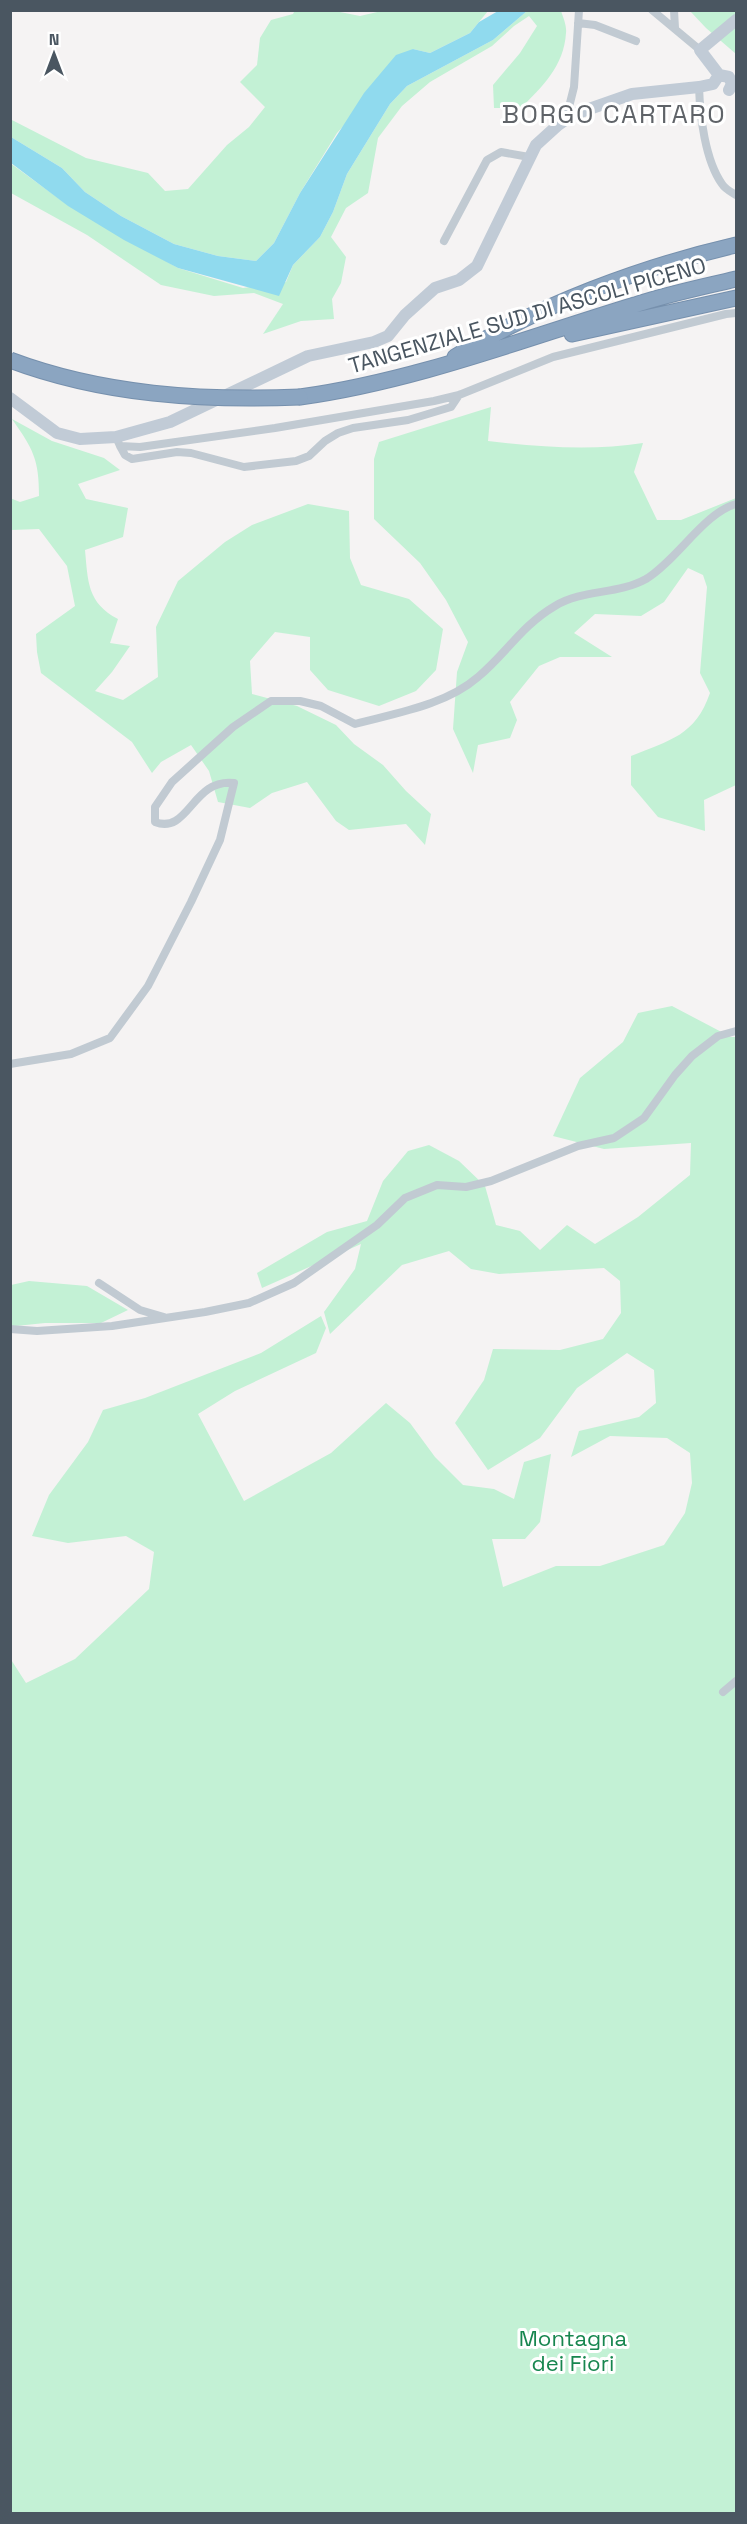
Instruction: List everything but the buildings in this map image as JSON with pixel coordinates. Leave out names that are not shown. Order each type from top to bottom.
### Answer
[{"type":"highway","points":[[434,369],[494,333],[595,289],[668,263],[736,245]]},
{"type":"highway","name":"TANGENZIALE SUD DI ASCOLI PICENO","points":[[10,360],[60,376],[160,395],[227,399],[300,397],[386,382],[496,350],[637,304],[736,279]]},
{"type":"highway","points":[[496,350],[736,298]]},
{"type":"street","points":[[566,120],[574,87],[579,10]]},
{"type":"street","points":[[652,10],[700,50],[716,79],[719,92],[733,92]]},
{"type":"street","points":[[674,10],[675,28]]},
{"type":"street","points":[[700,50],[736,20]]},
{"type":"street","points":[[578,23],[595,25],[636,41]]},
{"type":"street","points":[[118,441],[171,422],[308,356],[374,342],[388,336],[405,315],[435,288],[459,280],[477,266],[536,145],[572,115],[632,94],[699,87],[716,79]]},
{"type":"street","points":[[699,87],[700,113],[712,168],[723,186],[736,195]]},
{"type":"street","points":[[444,241],[487,160],[501,152],[529,157]]},
{"type":"street","points":[[10,398],[57,433],[80,439],[118,441],[140,447],[264,429],[459,395],[553,357],[736,313]]},
{"type":"street","points":[[118,441],[125,455],[132,459],[177,452],[191,453],[244,467],[296,461],[309,456],[325,441],[338,433],[353,428],[408,420],[451,406],[459,395]]},
{"type":"street","points":[[10,1064],[71,1054],[110,1038],[148,986],[220,840],[234,783],[224,782],[200,793],[177,822],[164,826],[155,822],[155,807],[172,782],[233,727],[271,701],[300,701],[321,706],[356,724],[447,696],[478,677],[523,629],[556,605],[587,593],[616,590],[646,578],[685,546],[717,513],[736,504]]},
{"type":"street","points":[[10,1329],[37,1331],[112,1326],[249,1303],[294,1283],[377,1225],[405,1198],[437,1185],[466,1187],[490,1181],[578,1146],[614,1138],[644,1118],[675,1075],[692,1056],[718,1036],[736,1031]]},
{"type":"street","points":[[99,1283],[140,1310],[167,1318]]},
{"type":"street","points":[[723,1692],[736,1681]]},
{"type":"green space","points":[[295,10],[335,11],[360,16],[386,10],[488,11],[470,33],[430,53],[413,49],[337,133],[300,193],[274,243],[256,261],[218,256],[174,244],[121,216],[85,192],[62,168],[11,137],[10,119],[86,158],[148,173],[165,191],[188,189],[227,145],[249,127],[265,107],[240,82],[257,65],[260,38],[271,20],[293,14]]},
{"type":"green space","points":[[527,11],[561,11],[566,33],[561,56],[551,75],[521,108],[494,108],[493,85],[520,53],[537,26],[529,16],[492,46],[430,82],[402,106],[378,138],[368,193],[346,208],[331,237],[346,257],[341,283],[332,299],[334,319],[301,321],[263,334],[283,304],[254,293],[214,296],[161,285],[87,235],[11,193],[10,163],[69,206],[178,268],[243,288],[286,282],[293,265],[320,237],[333,212],[347,174],[390,104],[407,86],[493,40]]},
{"type":"green space","points":[[690,11],[736,11],[736,54],[706,28]]},
{"type":"green space","points":[[491,407],[488,441],[566,447],[605,447],[643,443],[634,472],[657,520],[681,520],[736,498],[736,785],[704,800],[705,831],[658,817],[631,785],[631,756],[680,735],[689,728],[697,719],[710,693],[700,673],[707,587],[703,575],[688,568],[664,602],[641,616],[595,614],[574,633],[612,657],[560,657],[539,666],[510,702],[517,720],[510,738],[478,745],[473,773],[453,729],[457,672],[468,642],[446,600],[420,563],[374,519],[374,459],[379,442]]},
{"type":"green space","points":[[12,419],[52,441],[104,458],[120,470],[78,484],[86,499],[128,508],[123,537],[85,550],[91,590],[100,606],[118,619],[110,643],[130,646],[95,691],[123,700],[158,677],[156,627],[178,581],[225,542],[252,525],[308,504],[349,511],[350,558],[361,585],[409,599],[443,629],[436,670],[416,691],[379,706],[328,690],[310,670],[310,637],[275,632],[250,661],[252,694],[297,706],[336,725],[354,744],[383,765],[431,814],[425,845],[406,824],[349,830],[336,821],[307,782],[272,793],[250,808],[218,802],[209,771],[191,745],[161,762],[152,773],[132,742],[41,673],[36,634],[75,606],[67,566],[39,529],[11,530],[10,498],[20,502],[39,496],[36,463],[25,438]]},
{"type":"green space","name":"Montagna dei Fiori","points":[[672,1006],[731,1037],[736,1037],[736,2513],[11,2513],[10,1658],[26,1683],[75,1659],[149,1589],[154,1552],[126,1536],[68,1543],[32,1536],[49,1495],[88,1442],[103,1410],[145,1398],[261,1353],[321,1316],[326,1328],[316,1353],[235,1391],[198,1414],[244,1501],[331,1453],[386,1403],[410,1423],[435,1457],[463,1485],[494,1489],[514,1499],[524,1462],[551,1454],[540,1522],[525,1539],[492,1539],[503,1587],[556,1566],[600,1566],[664,1545],[685,1513],[692,1483],[690,1453],[667,1438],[610,1436],[571,1457],[579,1431],[639,1417],[656,1403],[654,1370],[627,1353],[577,1388],[540,1438],[488,1470],[455,1423],[484,1380],[493,1349],[560,1350],[603,1339],[621,1313],[620,1281],[604,1268],[499,1274],[471,1269],[449,1251],[402,1265],[330,1334],[324,1312],[355,1269],[361,1244],[262,1288],[257,1273],[327,1232],[367,1221],[383,1181],[408,1151],[429,1145],[459,1161],[485,1186],[496,1225],[520,1231],[540,1250],[567,1225],[595,1244],[638,1217],[690,1175],[691,1143],[604,1149],[553,1136],[580,1078],[623,1042],[638,1013]]},
{"type":"green space","points":[[29,1281],[87,1286],[128,1310],[101,1323],[45,1323],[16,1326],[11,1335],[11,1285]]},
{"type":"water","points":[[498,11],[527,11],[493,40],[407,86],[390,104],[347,174],[333,212],[320,237],[293,265],[279,296],[178,268],[124,240],[68,206],[11,163],[11,137],[62,168],[85,192],[121,216],[174,244],[218,256],[256,261],[274,243],[300,193],[364,93],[396,55],[413,49],[430,53],[470,33],[479,22]]},
{"type":"district","name":"BORGO CARTARO","points":[[614,114]]}]
